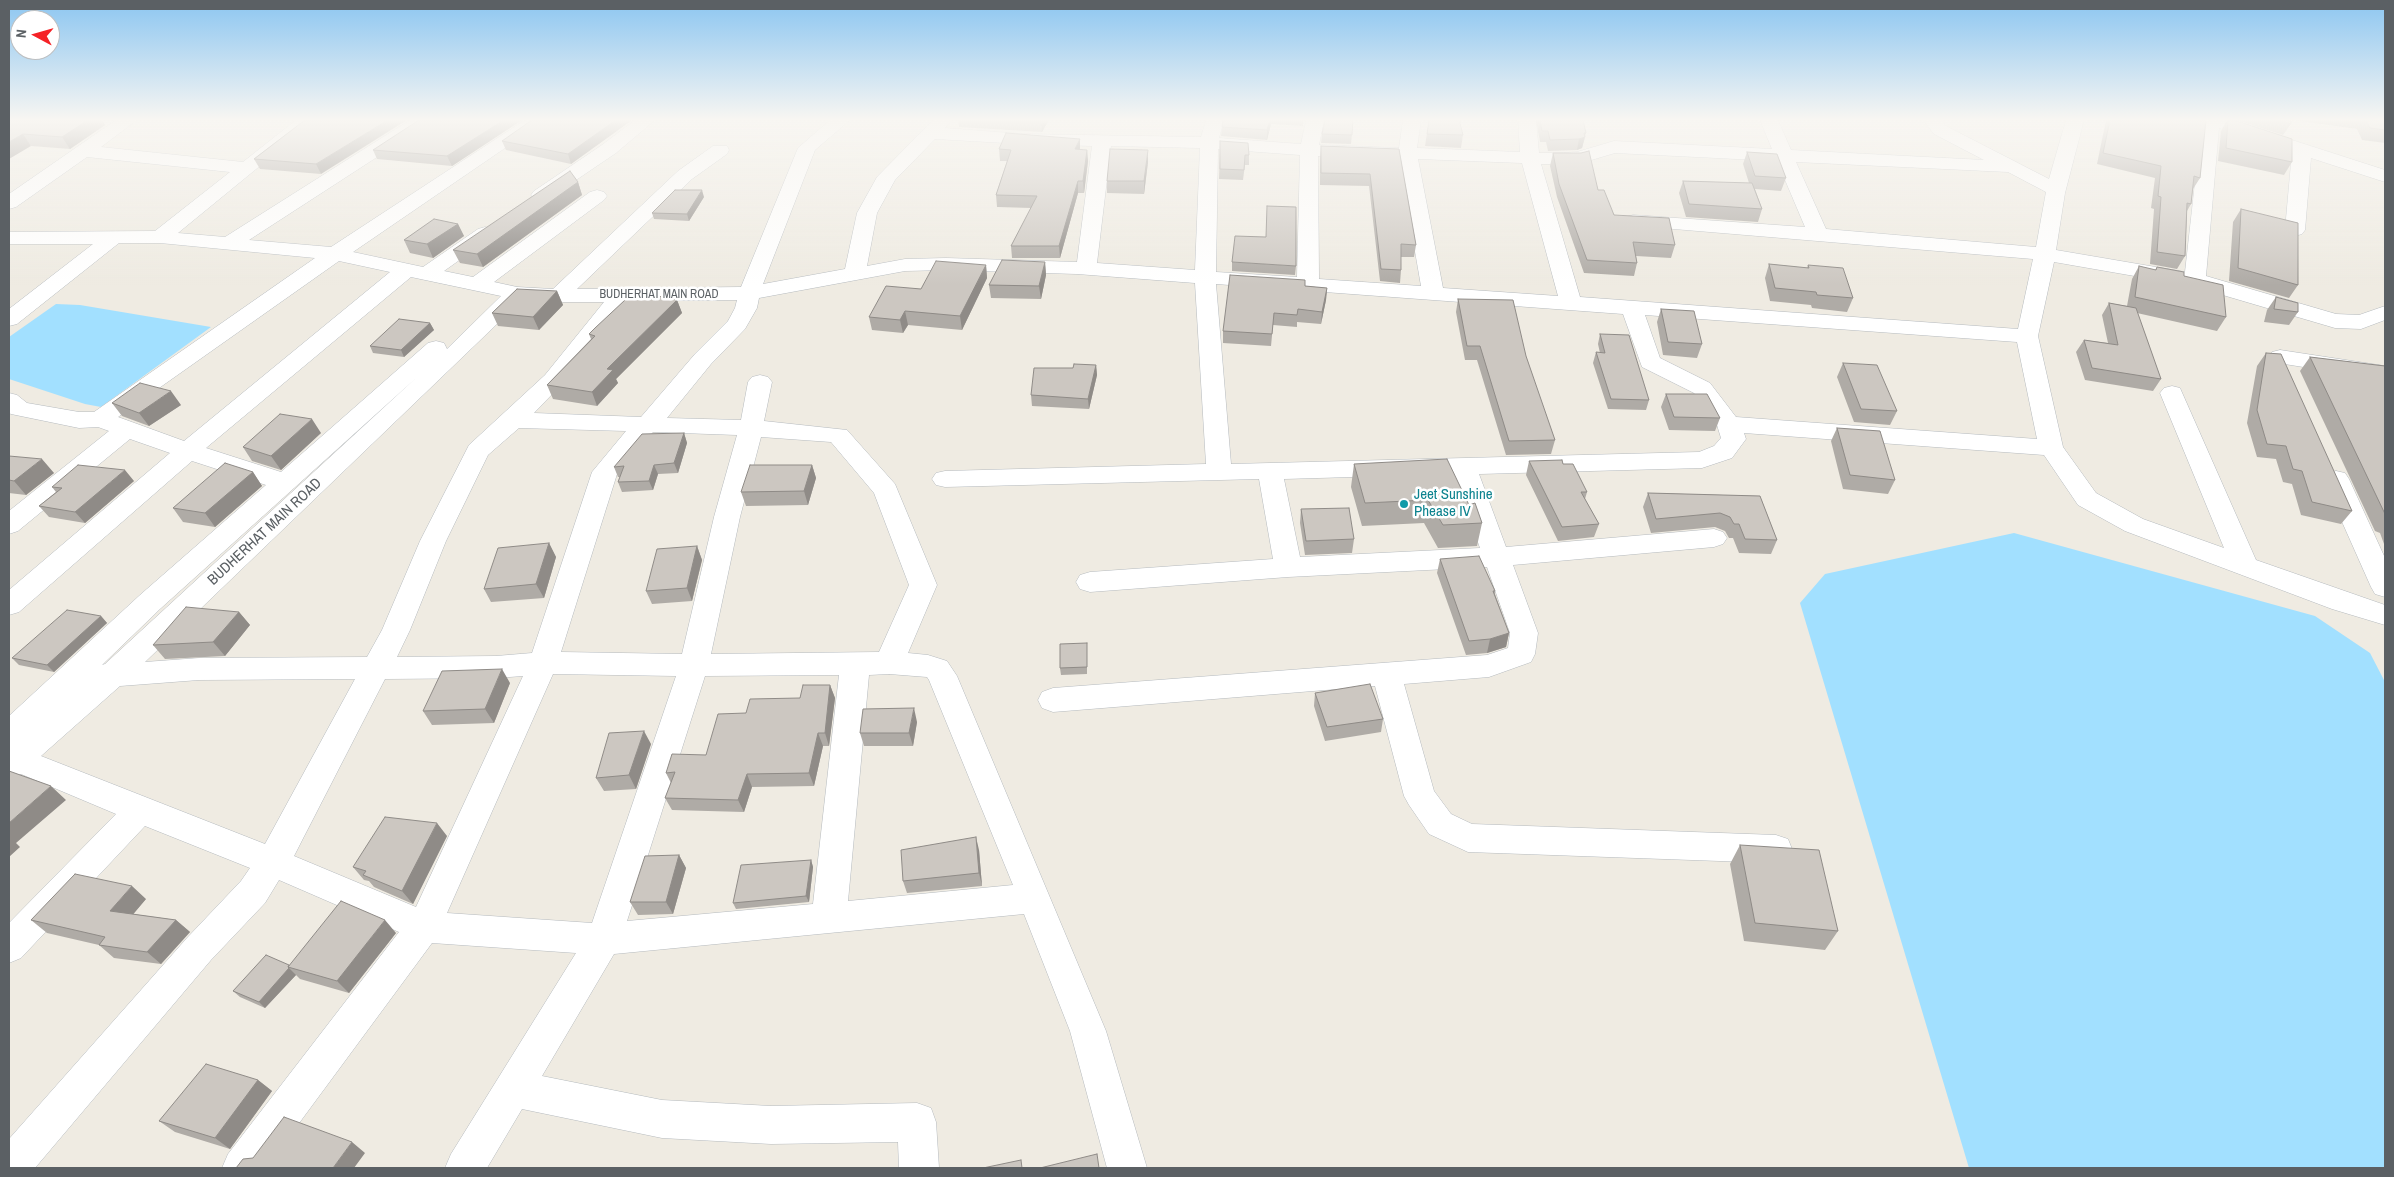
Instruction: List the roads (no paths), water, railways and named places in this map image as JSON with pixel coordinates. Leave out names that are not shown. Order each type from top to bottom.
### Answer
[{"type":"street","points":[[9,203],[49,175]]},
{"type":"street","points":[[160,237],[239,175]]},
{"type":"street","points":[[230,243],[336,175]]},
{"type":"street","points":[[100,419],[335,254],[454,175]]},
{"type":"street","points":[[529,203],[571,175]]},
{"type":"street","points":[[558,296],[686,175]]},
{"type":"street","points":[[242,1168],[424,927],[543,663],[605,472],[626,446],[661,410],[703,358],[737,324],[746,308],[749,293],[796,175]]},
{"type":"street","points":[[854,273],[868,213],[890,175]]},
{"type":"street","points":[[1086,269],[1095,175]]},
{"type":"street","points":[[1208,175],[1205,279],[1219,472]]},
{"type":"street","points":[[1308,285],[1309,175]]},
{"type":"street","points":[[1411,175],[1433,293]]},
{"type":"street","points":[[1535,175],[1570,302]]},
{"type":"street","points":[[1793,175],[1818,234]]},
{"type":"street","points":[[2027,175],[2056,190]]},
{"type":"street","points":[[2060,175],[2027,336],[2051,448],[2087,499],[2134,525],[2244,564],[2342,602],[2385,615]]},
{"type":"street","points":[[2195,280],[2206,175]]},
{"type":"street","points":[[2295,230],[2300,175]]},
{"type":"street","points":[[499,289],[597,196]]},
{"type":"street","points":[[1630,221],[1818,234],[2045,254],[2195,280],[2335,321],[2361,322],[2385,313]]},
{"type":"street","points":[[9,605],[188,452],[417,271],[498,224]]},
{"type":"street","points":[[9,318],[114,237]]},
{"type":"street","name":"BUDHERHAT MAIN ROAD","points":[[9,238],[160,237],[335,254],[499,289],[558,296],[749,293],[905,265],[946,264],[1086,269],[1205,279],[1631,306],[2027,336]]},
{"type":"street","name":"BUDHERHAT MAIN ROAD","points":[[11,754],[69,678],[150,602],[499,289]]},
{"type":"street","name":"BUDHERHAT MAIN ROAD","points":[[11,754],[110,677],[435,373],[499,289]]},
{"type":"street","points":[[9,1168],[186,964],[253,892],[274,862],[396,630],[433,541],[478,451],[513,420],[553,380],[609,313],[619,295]]},
{"type":"street","points":[[945,479],[1702,460],[1723,452],[1734,439],[1729,424],[1702,388],[1650,362],[1631,306]]},
{"type":"street","points":[[2292,383],[2280,357],[2385,373]]},
{"type":"street","points":[[465,1168],[604,939],[694,665],[727,517],[751,428],[760,382]]},
{"type":"street","points":[[2172,393],[2244,564]]},
{"type":"street","points":[[12,408],[79,420],[100,419],[188,452],[284,482]]},
{"type":"street","points":[[513,420],[645,426],[751,428],[838,436],[886,490],[923,585],[889,663]]},
{"type":"street","points":[[1729,424],[2051,448]]},
{"type":"street","points":[[9,526],[127,429]]},
{"type":"street","points":[[2324,454],[2385,587]]},
{"type":"street","points":[[1053,700],[1387,676],[1489,666],[1521,654],[1524,632],[1464,466]]},
{"type":"street","points":[[1270,470],[1288,567]]},
{"type":"street","points":[[1090,582],[1288,567],[1497,557],[1714,538]]},
{"type":"street","points":[[69,678],[110,677],[199,669],[496,666],[543,663],[694,665],[889,663],[928,666],[937,669],[942,676],[1035,898],[1088,1031],[1127,1168]]},
{"type":"street","points":[[829,917],[856,664]]},
{"type":"street","points":[[1387,676],[1420,796],[1440,824],[1468,838],[1805,850]]},
{"type":"street","points":[[11,754],[140,810],[274,862],[424,927],[604,939],[1035,898]]},
{"type":"street","points":[[9,947],[140,810]]},
{"type":"street","points":[[513,1089],[662,1119],[771,1125],[917,1122],[919,1168]]},
{"type":"water","points":[[56,304],[80,305],[211,327],[101,407],[85,404],[9,379],[9,337]]},
{"type":"water","points":[[2014,533],[2315,616],[2370,653],[2385,682],[2385,1168],[1969,1168],[1800,603],[1825,574]]},
{"type":"place","name":"Jeet Sunshine Phease IV","points":[[1404,504]]}]
